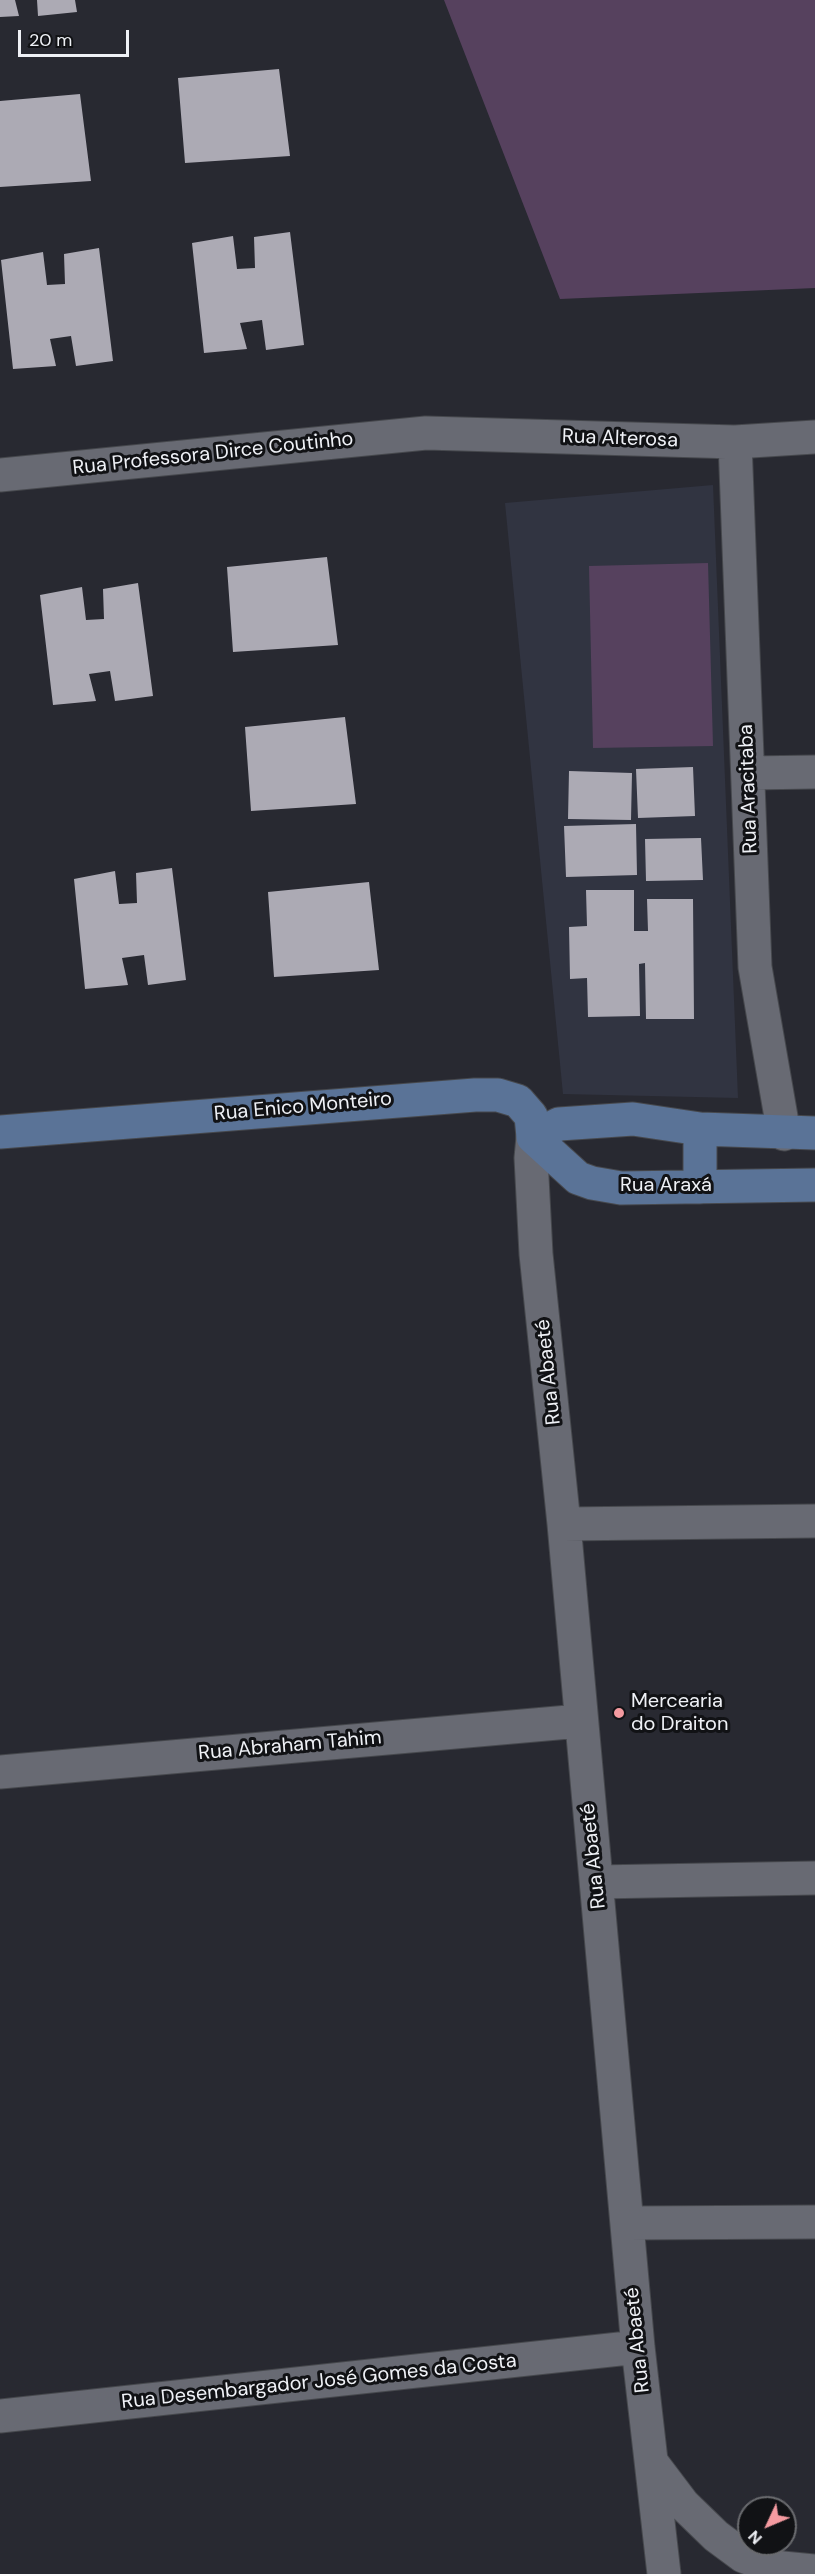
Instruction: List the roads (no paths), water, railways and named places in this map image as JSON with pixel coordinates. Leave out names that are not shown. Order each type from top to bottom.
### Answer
[{"type":"main road","name":"Rua Enico Monteiro","points":[[0,1132],[498,1095],[518,1101],[531,1116],[533,1137]]},
{"type":"main road","points":[[533,1137],[559,1124],[633,1119],[700,1129],[799,1134]]},
{"type":"main road","points":[[700,1129],[700,1187]]},
{"type":"main road","name":"Rua Araxá","points":[[533,1137],[578,1178],[621,1188],[815,1185]]},
{"type":"street","name":"Rua Alterosa","points":[[426,433],[735,442],[815,437]]},
{"type":"street","name":"Rua Professora Dirce Coutinho","points":[[0,476],[426,433]]},
{"type":"street","name":"Rua Aracitaba","points":[[735,442],[755,967],[799,1134]]},
{"type":"street","points":[[749,773],[815,772]]},
{"type":"street","name":"Rua Abaeté","points":[[533,1137],[531,1158],[536,1254],[564,1524],[638,2347],[664,2574]]},
{"type":"street","points":[[564,1524],[815,1521]]},
{"type":"street","name":"Rua Abraham Tahim","points":[[0,1772],[580,1720]]},
{"type":"street","points":[[597,1882],[815,1878]]},
{"type":"street","points":[[627,2223],[815,2222]]},
{"type":"street","name":"Rua Desembargador José Gomes da Costa","points":[[0,2416],[638,2347]]},
{"type":"street","points":[[651,2462],[683,2504],[716,2536],[743,2556],[772,2567],[815,2571]]},
{"type":"place","name":"Mercearia do Draiton","points":[[619,1713]]}]
